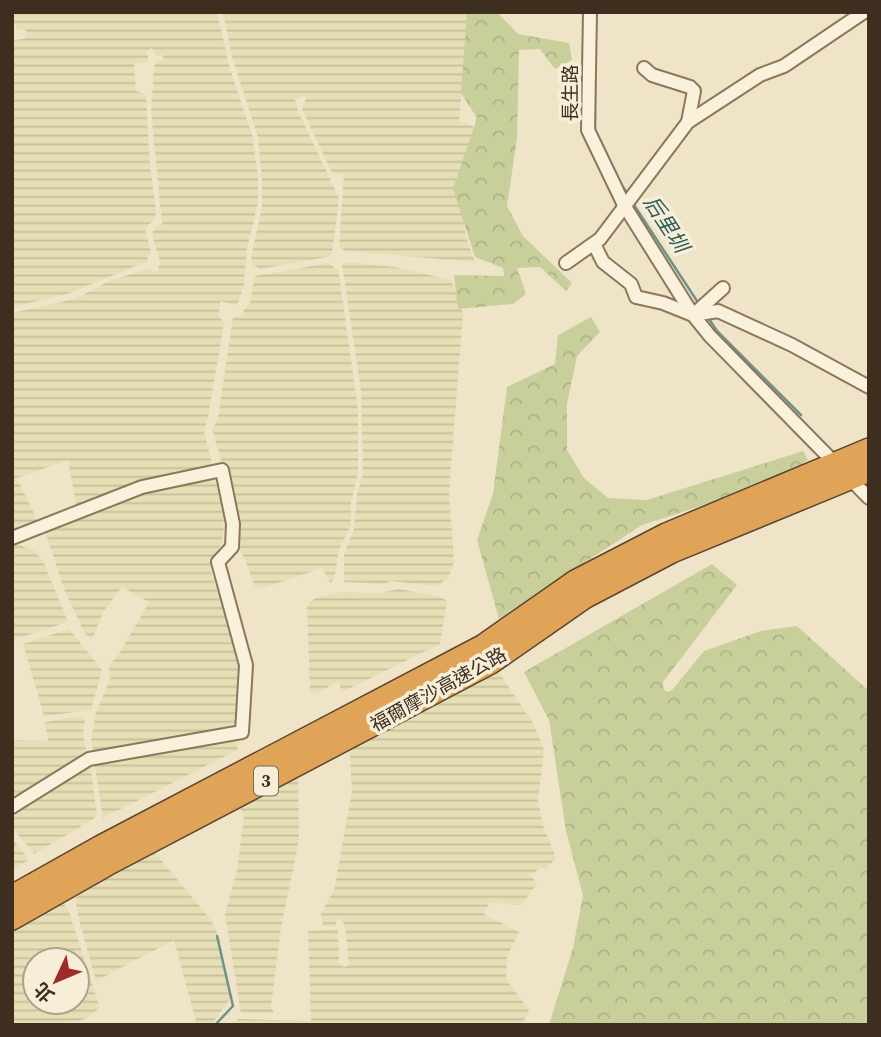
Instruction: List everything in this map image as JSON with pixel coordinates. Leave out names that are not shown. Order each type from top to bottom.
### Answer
[{"type":"highway","name":"福爾摩沙高速公路","points":[[12,896],[101,846],[482,646],[586,575],[666,534],[869,449]]},
{"type":"highway","name":"福爾摩沙高速公路","points":[[12,919],[107,865],[491,663],[586,597],[672,552],[869,471]]},
{"type":"street","name":"長生路","points":[[590,12],[588,130],[624,205],[693,315],[710,337],[869,498]]},
{"type":"street","points":[[566,263],[594,244],[688,122],[760,75],[784,66],[864,12]]},
{"type":"street","points":[[644,68],[652,75],[691,87],[694,91],[688,122]]},
{"type":"street","points":[[594,244],[603,262],[631,284],[636,297],[663,303],[693,315],[718,311],[792,345],[869,387]]},
{"type":"street","points":[[693,315],[723,288]]},
{"type":"street","points":[[12,538],[142,487],[222,470],[233,524],[232,547],[218,562],[246,665],[242,732],[89,759],[12,807]]},
{"type":"shaded area","points":[[12,12],[217,12],[230,69],[252,135],[258,177],[258,202],[239,301],[236,305],[220,301],[219,316],[224,323],[204,431],[213,467],[77,508],[68,460],[17,478],[38,522],[12,531],[12,313],[75,299],[107,282],[150,268],[153,273],[158,270],[160,262],[152,234],[155,227],[162,224],[151,111],[154,67],[157,61],[163,60],[163,55],[156,56],[152,48],[146,51],[149,62],[134,64],[136,91],[146,95],[150,166],[156,211],[155,219],[145,228],[151,253],[147,257],[148,261],[67,294],[12,307],[12,33],[14,40],[24,39],[26,30],[16,29]]},
{"type":"shaded area","points":[[223,12],[469,12],[459,121],[471,125],[480,133],[459,194],[466,237],[475,262],[346,251],[339,247],[344,175],[332,173],[302,109],[307,96],[295,100],[298,111],[339,198],[332,253],[327,257],[260,269],[252,264],[251,257],[262,207],[258,137],[232,57]]},
{"type":"shaded area","points":[[346,262],[395,267],[451,280],[463,313],[449,493],[454,561],[449,577],[437,586],[391,581],[385,584],[344,582],[344,554],[354,529],[357,494],[363,474],[361,390],[342,265]]},
{"type":"shaded area","points":[[329,263],[338,268],[358,409],[358,472],[351,502],[351,525],[339,550],[334,580],[330,583],[322,568],[260,589],[255,587],[238,547],[229,485],[212,430],[218,418],[233,317],[240,316],[250,302],[255,276]]},
{"type":"shaded area","points":[[215,477],[224,524],[222,543],[210,563],[210,568],[234,642],[238,663],[237,731],[94,754],[91,741],[96,713],[110,678],[109,666],[119,654],[149,602],[122,587],[103,612],[92,640],[84,632],[65,592],[44,528],[144,488]]},
{"type":"shaded area","points":[[12,542],[35,551],[44,563],[68,622],[12,640]]},
{"type":"shaded area","points":[[398,589],[439,596],[447,601],[440,644],[342,692],[338,681],[316,694],[310,691],[307,607],[310,602],[340,592],[380,593]]},
{"type":"shaded area","points":[[69,629],[102,670],[91,710],[44,716],[23,644]]},
{"type":"shaded area","points":[[494,665],[533,723],[544,750],[538,800],[543,825],[556,858],[545,870],[541,867],[531,875],[537,884],[521,905],[489,903],[484,914],[519,932],[507,956],[506,979],[529,1010],[522,1025],[234,1025],[238,1019],[311,1021],[308,931],[338,929],[339,963],[344,967],[349,965],[345,926],[341,920],[336,919],[336,926],[323,926],[321,913],[334,890],[352,791],[349,737]]},
{"type":"shaded area","points":[[82,716],[85,720],[83,734],[87,755],[12,800],[12,740],[48,741],[45,722]]},
{"type":"shaded area","points":[[238,738],[237,750],[103,818],[94,760]]},
{"type":"shaded area","points":[[90,762],[97,815],[34,854],[12,827],[12,808]]},
{"type":"shaded area","points":[[298,762],[299,840],[281,928],[271,1006],[274,1013],[241,1013],[225,914],[237,870],[244,816],[231,799]]},
{"type":"shaded area","points":[[12,838],[29,860],[12,869]]},
{"type":"shaded area","points":[[150,851],[156,854],[211,920],[220,939],[230,999],[211,1025],[197,1025],[174,940],[96,981],[91,963],[91,946],[86,946],[75,898]]},
{"type":"shaded area","points":[[53,898],[58,906],[64,904],[69,912],[80,946],[21,946],[21,1016],[89,1016],[83,1020],[45,1025],[12,1025],[12,922]]},
{"type":"shaded area","points":[[91,980],[100,1008],[91,1014]]},
{"type":"green space","points":[[467,12],[497,12],[518,34],[569,43],[572,60],[555,69],[540,49],[519,50],[517,138],[507,206],[523,236],[572,283],[566,291],[540,267],[517,268],[526,294],[513,304],[458,309],[454,275],[504,276],[503,268],[475,257],[453,189],[477,118],[461,93]]},
{"type":"green space","points":[[591,317],[600,332],[577,356],[567,404],[567,450],[584,478],[608,498],[647,500],[803,451],[808,460],[773,483],[642,525],[499,619],[477,540],[493,494],[507,387],[555,364],[558,335]]},
{"type":"green space","points":[[712,564],[737,585],[663,682],[664,690],[672,690],[704,651],[761,631],[797,626],[869,691],[869,1025],[549,1025],[573,948],[583,895],[566,831],[549,720],[524,672]]},
{"type":"waterway","name":"后里圳","points":[[595,61],[595,131]]},
{"type":"waterway","name":"后里圳","points":[[619,181],[629,196]]},
{"type":"waterway","name":"后里圳","points":[[632,202],[699,304]]},
{"type":"waterway","name":"后里圳","points":[[707,316],[717,331],[801,415]]},
{"type":"waterway","points":[[215,1025],[233,1006],[217,936]]}]
